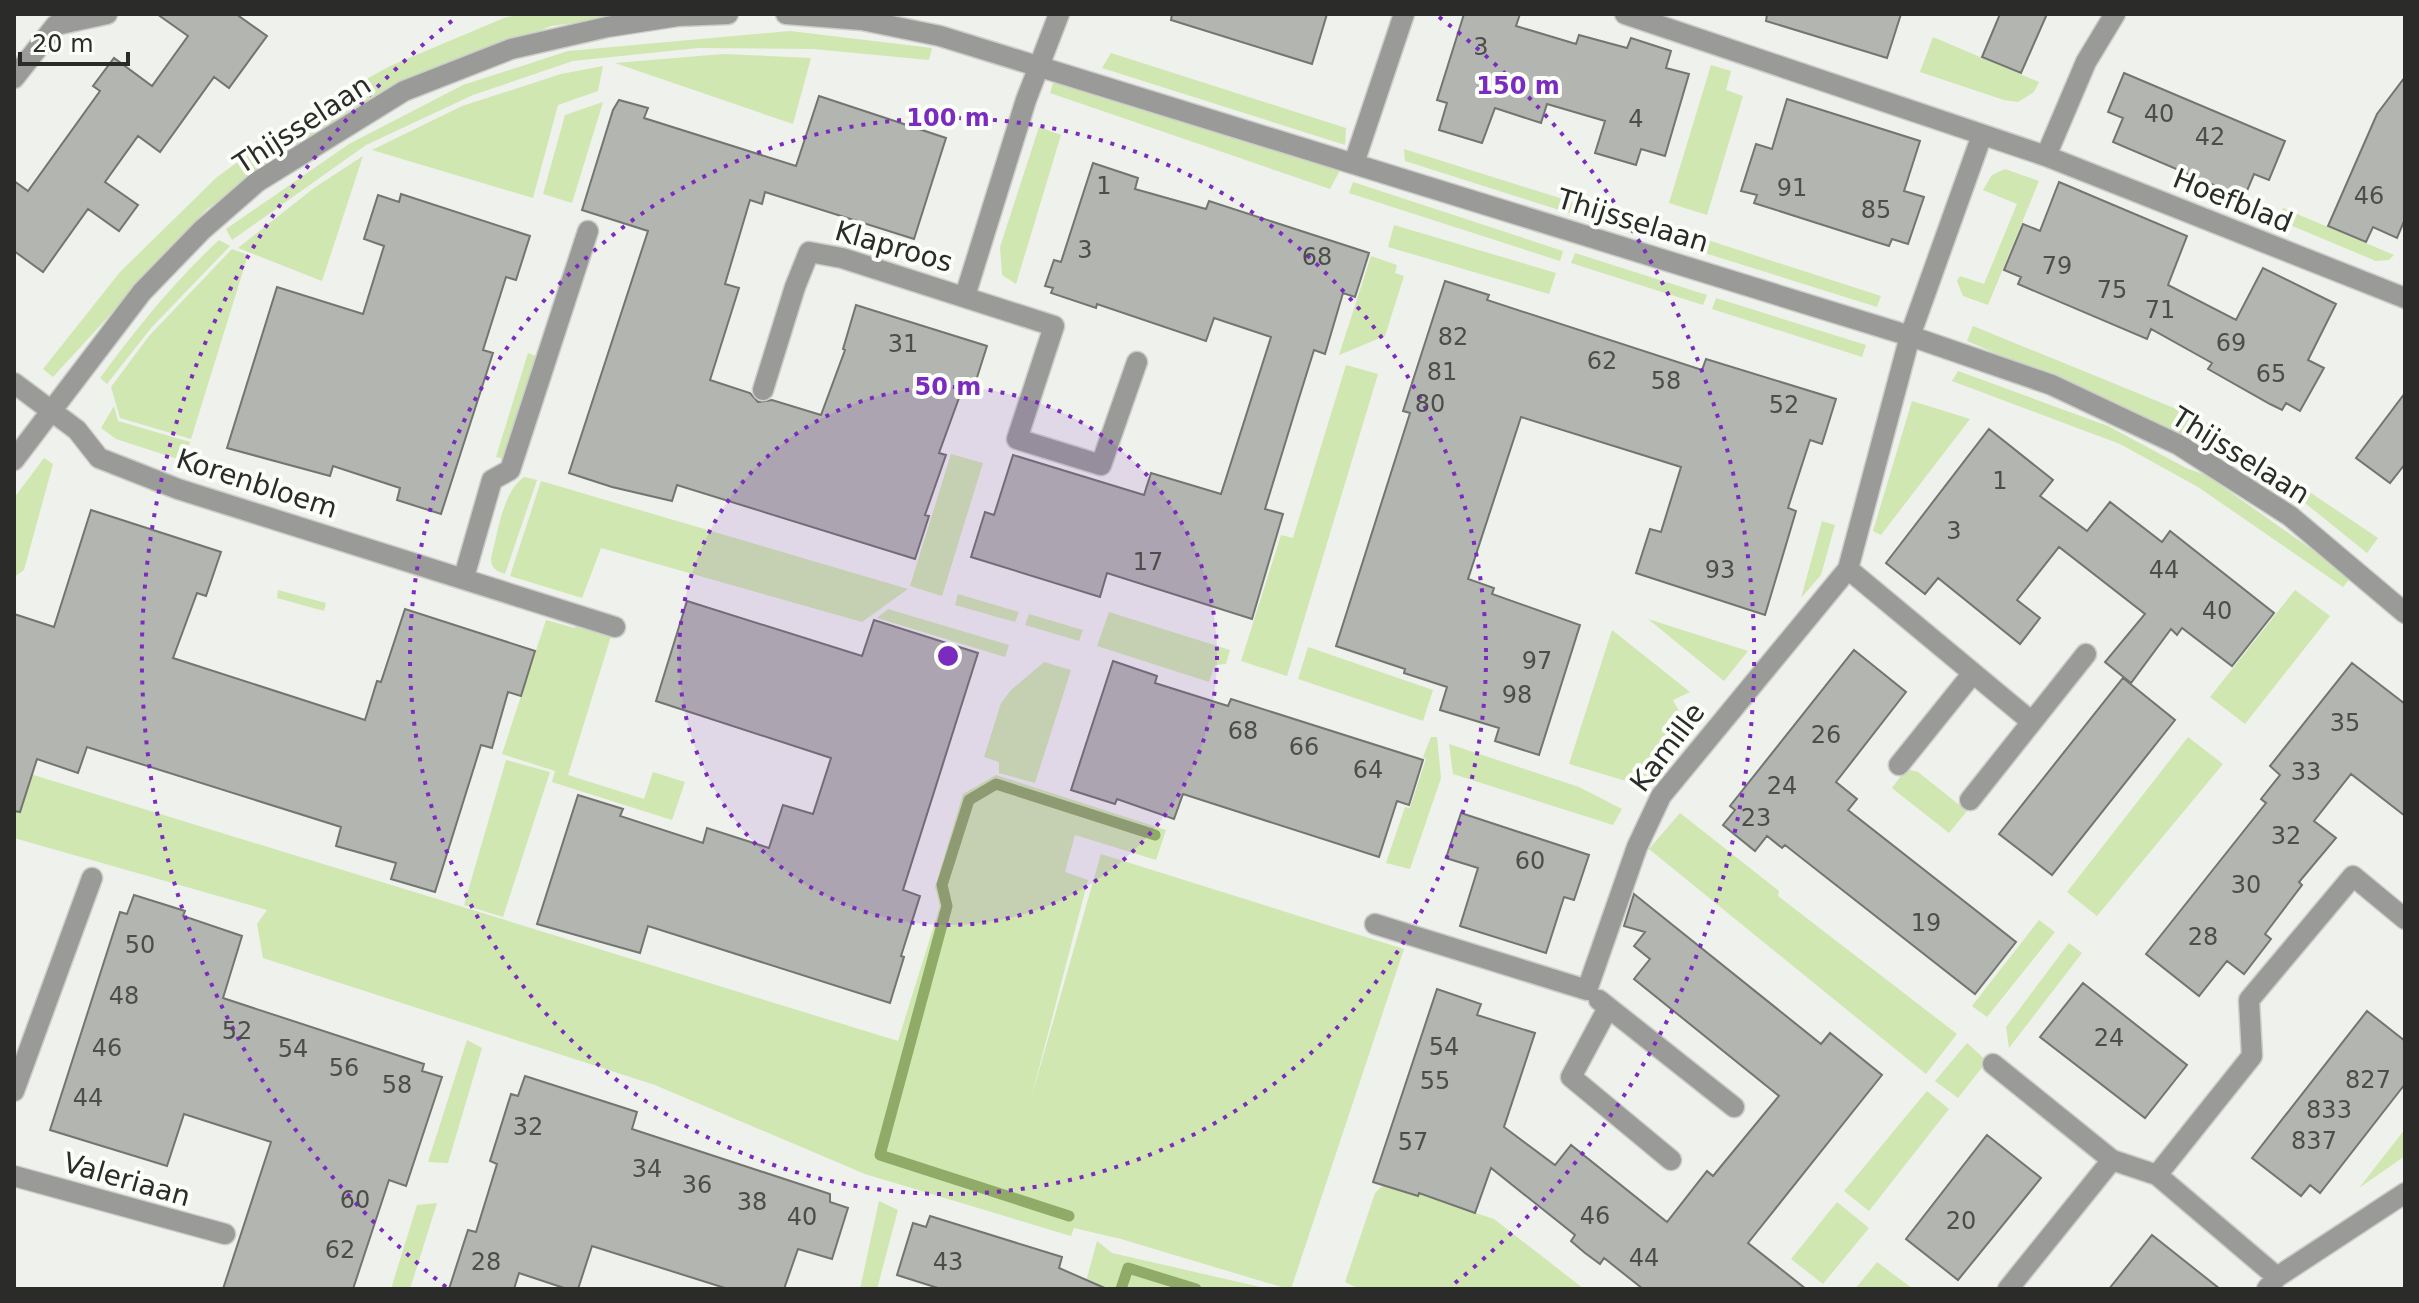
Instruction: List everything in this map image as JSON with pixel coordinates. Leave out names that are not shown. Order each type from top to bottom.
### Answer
[{"type":"street","points":[[14,78],[56,25],[107,14]]},
{"type":"street","name":"Thijsselaan","points":[[14,460],[142,292],[202,230],[257,182],[404,91],[511,49],[622,25],[678,16],[728,14]]},
{"type":"street","name":"Thijsselaan","points":[[786,14],[862,20],[940,36],[1910,336],[2052,385],[2179,445],[2290,516],[2405,613]]},
{"type":"street","name":"Klaproos","points":[[965,296],[1026,100],[1059,14]]},
{"type":"street","points":[[1354,163],[1404,14]]},
{"type":"street","name":"Hoefblad","points":[[1625,14],[1666,20],[2046,156],[2403,292]]},
{"type":"street","points":[[2046,156],[2086,62],[2115,14]]},
{"type":"street","points":[[1910,336],[1982,135]]},
{"type":"street","points":[[464,577],[492,480],[510,470],[588,231]]},
{"type":"street","name":"Klaproos","points":[[763,390],[809,252],[842,258],[1054,326],[1017,439],[1101,465],[1137,362]]},
{"type":"street","name":"Kamille","points":[[1587,990],[1637,847],[1661,796],[1848,569],[1910,336]]},
{"type":"street","name":"Korenbloem","points":[[14,383],[77,430],[99,458],[178,489],[615,627]]},
{"type":"street","points":[[1848,569],[2032,722]]},
{"type":"street","points":[[1970,800],[2086,654]]},
{"type":"street","points":[[1899,765],[1973,673]]},
{"type":"street","points":[[2157,1175],[2252,1056],[2249,1000],[2353,876],[2405,919]]},
{"type":"street","points":[[14,1091],[18,1065],[92,878]]},
{"type":"street","points":[[1375,924],[1587,990],[1734,1107]]},
{"type":"street","points":[[1608,1008],[1571,1077],[1671,1160]]},
{"type":"street","points":[[1993,1064],[2112,1160],[2157,1175],[2272,1283],[2405,1193]]},
{"type":"street","points":[[2008,1289],[2112,1160]]},
{"type":"street","name":"Valeriaan","points":[[14,1176],[225,1234]]},
{"type":"green space","points":[[521,14],[643,14],[551,26],[352,109],[207,209],[53,377],[43,369],[120,272],[217,177],[309,111],[390,66],[504,18]]},
{"type":"green space","points":[[790,31],[932,48],[929,60],[813,49],[698,48],[573,61],[473,95],[366,145],[232,240],[226,229],[349,144],[463,85],[568,51]]},
{"type":"green space","points":[[1933,37],[2039,82],[2034,92],[2018,102],[1920,72]]},
{"type":"green space","points":[[1111,53],[1346,128],[1345,145],[1102,68]]},
{"type":"green space","points":[[723,54],[811,58],[793,124],[615,63]]},
{"type":"green space","points":[[1711,65],[1731,71],[1726,90],[1743,96],[1707,215],[1669,203]]},
{"type":"green space","points":[[603,66],[598,91],[558,105],[533,198],[372,150],[462,106],[561,74]]},
{"type":"green space","points":[[1054,80],[1340,170],[1330,189],[1050,93]]},
{"type":"green space","points":[[603,102],[572,203],[543,194],[565,115]]},
{"type":"green space","points":[[1039,127],[1061,135],[1016,284],[1002,275],[1000,247]]},
{"type":"green space","points":[[1404,149],[1645,225],[1641,236],[1405,161]]},
{"type":"green space","points":[[363,156],[322,281],[238,248],[314,188]]},
{"type":"green space","points":[[2005,169],[2039,181],[1988,305],[1963,296],[1957,281],[1960,276],[1984,284],[2017,204],[1983,190],[1992,175]]},
{"type":"green space","points":[[1353,182],[1563,251],[1560,261],[1349,193]]},
{"type":"green space","points":[[2283,208],[2394,255],[2389,260],[2376,261],[2278,220]]},
{"type":"green space","points":[[1394,225],[1556,273],[1549,294],[1388,247]]},
{"type":"green space","points":[[1661,225],[1881,296],[1877,307],[1657,238]]},
{"type":"green space","points":[[219,240],[230,246],[151,328],[107,384],[100,378],[127,342],[171,289]]},
{"type":"green space","points":[[232,249],[248,255],[191,439],[120,418],[111,387],[149,336]]},
{"type":"green space","points":[[1575,253],[1707,295],[1703,305],[1571,263]]},
{"type":"green space","points":[[1371,256],[1397,265],[1395,273],[1404,276],[1385,336],[1339,355]]},
{"type":"green space","points":[[1716,298],[1866,345],[1862,357],[1712,309]]},
{"type":"green space","points":[[1973,326],[2201,419],[2378,538],[2367,553],[2305,503],[2207,445],[1967,341]]},
{"type":"green space","points":[[528,353],[544,359],[512,461],[496,457]]},
{"type":"green space","points":[[1346,365],[1378,374],[1287,676],[1241,661],[1281,535],[1293,538]]},
{"type":"green space","points":[[1958,371],[2108,426],[2186,468],[2206,475],[2351,577],[2343,587],[2198,487],[2120,444],[1952,381]]},
{"type":"green space","points":[[1912,401],[1970,419],[1881,535],[1873,531]]},
{"type":"green space","points":[[114,406],[118,421],[190,442],[184,461],[116,439],[101,428]]},
{"type":"green space","points":[[951,454],[983,463],[942,596],[910,586]]},
{"type":"green space","points":[[44,458],[53,464],[24,570],[14,577],[14,498]]},
{"type":"green space","points":[[524,477],[537,480],[505,574],[495,569],[491,558],[506,503]]},
{"type":"green space","points":[[541,481],[908,589],[862,622],[601,548],[582,598],[510,576]]},
{"type":"green space","points":[[1822,521],[1835,525],[1821,575],[1801,598]]},
{"type":"green space","points":[[278,590],[326,603],[324,611],[277,598]]},
{"type":"green space","points":[[2295,590],[2330,616],[2245,724],[2210,697]]},
{"type":"green space","points":[[958,594],[1019,612],[1015,622],[955,605]]},
{"type":"green space","points":[[888,609],[1009,645],[1005,657],[877,618]]},
{"type":"green space","points":[[1109,612],[1230,650],[1226,664],[1215,665],[1209,682],[1097,646]]},
{"type":"green space","points":[[1029,614],[1083,630],[1079,641],[1025,625]]},
{"type":"green space","points":[[579,616],[612,633],[568,775],[644,799],[653,772],[685,782],[672,820],[552,782],[555,771],[502,754],[546,620],[575,628]]},
{"type":"green space","points":[[1648,619],[1748,651],[1724,681]]},
{"type":"green space","points":[[1612,630],[1690,692],[1673,700],[1688,728],[1643,786],[1569,764]]},
{"type":"green space","points":[[1308,647],[1433,690],[1423,721],[1298,679]]},
{"type":"green space","points":[[1044,662],[1071,670],[1035,783],[999,773],[999,762],[984,757],[1001,703],[1011,690]]},
{"type":"green space","points":[[1431,737],[1437,737],[1441,778],[1410,869],[1386,863],[1405,807],[1410,808]]},
{"type":"green space","points":[[2188,737],[2223,764],[2097,916],[2067,892]]},
{"type":"green space","points":[[1449,744],[1579,787],[1622,809],[1613,825],[1453,774]]},
{"type":"green space","points":[[506,760],[550,772],[503,917],[464,905]]},
{"type":"green space","points":[[14,769],[898,1041],[940,906],[935,887],[963,794],[996,775],[1166,830],[1156,860],[1075,835],[1065,872],[1088,880],[1031,1099],[1101,854],[1404,949],[1291,1289],[1288,1289],[1121,1239],[1074,1228],[1071,1236],[865,1174],[655,1085],[263,958],[257,924],[267,910],[14,838]]},
{"type":"green space","points":[[1904,772],[1918,772],[1967,811],[1949,833],[1892,788]]},
{"type":"green space","points":[[1680,813],[1779,891],[1778,896],[1957,1034],[1926,1074],[1649,849]]},
{"type":"green space","points":[[2039,920],[2055,932],[1987,1017],[1972,1006]]},
{"type":"green space","points":[[2069,943],[2082,953],[2009,1048],[2006,1027]]},
{"type":"green space","points":[[467,1040],[482,1048],[448,1163],[428,1162]]},
{"type":"green space","points":[[1967,1043],[1987,1061],[1958,1098],[1935,1081]]},
{"type":"green space","points":[[1927,1091],[1949,1109],[1869,1211],[1844,1191]]},
{"type":"green space","points":[[2405,1129],[2405,1156],[2359,1188]]},
{"type":"green space","points":[[1385,1183],[1494,1219],[1584,1289],[1359,1289],[1345,1282],[1375,1193]]},
{"type":"green space","points":[[879,1201],[898,1210],[877,1289],[860,1289]]},
{"type":"green space","points":[[1837,1202],[1869,1228],[1823,1284],[1791,1259]]},
{"type":"green space","points":[[437,1203],[410,1289],[391,1289],[417,1205]]},
{"type":"green space","points":[[1097,1241],[1112,1253],[1269,1289],[1084,1289]]},
{"type":"green space","points":[[1877,1262],[1913,1289],[1855,1289]]},
{"type":"building","points":[[157,14],[236,14],[267,36],[229,88],[214,77],[160,152],[138,136],[105,182],[138,205],[119,231],[88,209],[43,272],[14,251],[14,181],[28,191],[100,91],[93,86],[114,58],[152,86],[188,36]]},
{"type":"building","points":[[1172,14],[1327,14],[1312,64],[1171,20]]},
{"type":"building","points":[[1464,14],[1520,14],[1516,26],[1576,44],[1579,35],[1627,48],[1631,38],[1671,51],[1666,68],[1689,74],[1665,156],[1641,149],[1636,165],[1595,153],[1605,121],[1547,104],[1541,123],[1495,108],[1482,143],[1439,130],[1447,103],[1437,100]]},
{"type":"building","points":[[1767,14],[1901,14],[1887,58],[1766,21]]},
{"type":"building","points":[[2000,14],[2047,14],[2021,73],[1982,57]]},
{"type":"building","points":[[2124,73],[2285,141],[2269,180],[2254,174],[2244,198],[2113,142],[2123,118],[2108,112]]},
{"type":"building","points":[[2405,77],[2405,219],[2397,238],[2373,227],[2366,242],[2328,226],[2377,114]]},
{"type":"building","points":[[819,96],[946,138],[914,239],[765,192],[762,204],[750,200],[725,284],[739,288],[710,380],[750,393],[758,402],[772,400],[821,415],[845,350],[856,305],[987,346],[973,390],[963,387],[939,453],[946,455],[925,515],[929,516],[915,559],[677,485],[672,501],[569,473],[648,231],[582,210],[613,110],[619,100],[648,108],[644,118],[796,166]]},
{"type":"building","points":[[1787,99],[1920,141],[1904,191],[1924,197],[1908,244],[1892,239],[1889,246],[1873,241],[1754,203],[1757,195],[1741,191],[1756,144],[1772,149]]},
{"type":"building","points":[[1093,163],[1138,178],[1135,189],[1206,209],[1209,201],[1369,253],[1355,297],[1343,293],[1325,354],[1314,350],[1265,509],[1283,514],[1252,619],[1107,573],[1100,597],[971,557],[985,512],[994,515],[1013,455],[1144,495],[1151,473],[1221,494],[1271,337],[1214,318],[1206,341],[1097,304],[1096,308],[1051,293],[1053,288],[1045,286],[1054,260],[1061,262]]},
{"type":"building","points":[[2059,182],[2187,236],[2168,285],[2236,320],[2263,268],[2336,304],[2308,360],[2324,368],[2300,411],[2286,403],[2282,410],[2270,404],[2208,369],[2212,363],[2151,329],[2147,339],[2018,284],[2021,277],[2004,270],[2023,224],[2040,231]]},
{"type":"building","points":[[401,194],[530,236],[516,280],[506,277],[483,350],[493,353],[441,514],[397,500],[400,488],[333,466],[330,476],[227,448],[277,287],[363,314],[384,246],[364,239],[378,195],[399,202]]},
{"type":"building","points":[[1445,281],[1489,295],[1487,300],[1702,370],[1706,359],[1836,399],[1822,444],[1810,440],[1788,508],[1796,511],[1765,615],[1636,573],[1650,529],[1661,532],[1681,467],[1521,417],[1468,579],[1494,588],[1492,594],[1580,625],[1539,755],[1495,741],[1499,728],[1440,710],[1447,687],[1336,646],[1410,413],[1403,411]]},
{"type":"building","points":[[2405,393],[2405,464],[2390,483],[2356,458]]},
{"type":"building","points":[[1989,429],[2053,480],[2040,496],[2087,531],[2110,502],[2162,542],[2170,531],[2274,613],[2232,666],[2182,628],[2177,635],[2171,629],[2131,683],[2105,662],[2145,614],[2059,547],[2017,600],[2040,618],[2020,644],[1938,578],[1925,594],[1886,563]]},
{"type":"building","points":[[91,510],[221,552],[206,596],[197,593],[173,658],[365,720],[405,609],[535,651],[521,696],[508,692],[492,748],[481,745],[435,892],[391,879],[396,863],[336,846],[341,827],[87,747],[78,773],[37,759],[20,812],[14,811],[14,614],[54,627]]},
{"type":"building","points":[[687,601],[862,656],[874,620],[978,653],[903,890],[920,896],[890,1003],[648,926],[640,953],[537,924],[578,795],[623,809],[620,816],[703,843],[707,828],[769,848],[783,805],[813,814],[831,758],[656,701]]},
{"type":"building","points":[[1854,650],[1906,692],[1836,782],[1857,799],[1848,810],[2016,942],[1975,994],[1785,845],[1782,848],[1767,836],[1755,851],[1723,825],[1735,810],[1730,806]]},
{"type":"building","points":[[1113,661],[1157,676],[1155,683],[1228,706],[1231,699],[1423,760],[1409,805],[1397,801],[1379,857],[1183,794],[1174,819],[1117,799],[1115,804],[1071,790]]},
{"type":"building","points":[[2352,663],[2405,704],[2405,816],[2351,774],[2314,821],[2336,838],[2299,882],[2302,885],[2265,934],[2271,939],[2244,974],[2227,961],[2199,996],[2146,954],[2266,803],[2261,799],[2280,775],[2270,766]]},
{"type":"building","points":[[2123,678],[2175,720],[2052,875],[1999,834]]},
{"type":"building","points":[[1461,813],[1589,855],[1574,900],[1564,897],[1546,953],[1460,926],[1478,868],[1446,858]]},
{"type":"building","points":[[1634,894],[1821,1044],[1830,1033],[1882,1075],[1748,1243],[1806,1289],[1643,1289],[1604,1258],[1600,1264],[1585,1253],[1571,1241],[1575,1235],[1491,1168],[1475,1213],[1419,1193],[1418,1196],[1373,1182],[1437,989],[1481,1004],[1477,1015],[1535,1033],[1504,1127],[1555,1165],[1571,1145],[1667,1222],[1707,1171],[1713,1176],[1779,1096],[1634,979],[1650,959],[1634,946],[1645,932],[1624,926]]},
{"type":"building","points":[[134,895],[185,911],[183,916],[242,936],[223,998],[424,1064],[422,1071],[442,1077],[406,1186],[389,1180],[353,1289],[223,1289],[271,1142],[184,1114],[167,1166],[50,1130],[120,912],[127,914]]},
{"type":"building","points":[[2083,983],[2187,1065],[2145,1118],[2040,1037]]},
{"type":"building","points":[[2367,1011],[2405,1041],[2405,1084],[2320,1193],[2310,1185],[2301,1196],[2252,1158]]},
{"type":"building","points":[[525,1076],[637,1112],[632,1129],[830,1194],[830,1202],[848,1208],[832,1259],[798,1249],[784,1289],[728,1289],[592,1246],[578,1289],[567,1289],[519,1273],[514,1289],[449,1289],[468,1230],[476,1232],[497,1164],[490,1161],[511,1094],[518,1096]]},
{"type":"building","points":[[1987,1135],[2041,1178],[1958,1280],[1906,1239]]},
{"type":"building","points":[[930,1216],[1062,1257],[1059,1268],[1107,1289],[941,1289],[897,1275],[913,1223],[926,1227]]},
{"type":"building","points":[[2152,1235],[2220,1289],[2109,1289]]},
{"type":"waterway","points":[[1069,1216],[880,1155],[947,906],[942,885],[969,800],[996,784],[1155,835]]},
{"type":"waterway","points":[[1121,1289],[1128,1268],[1196,1289]]}]
